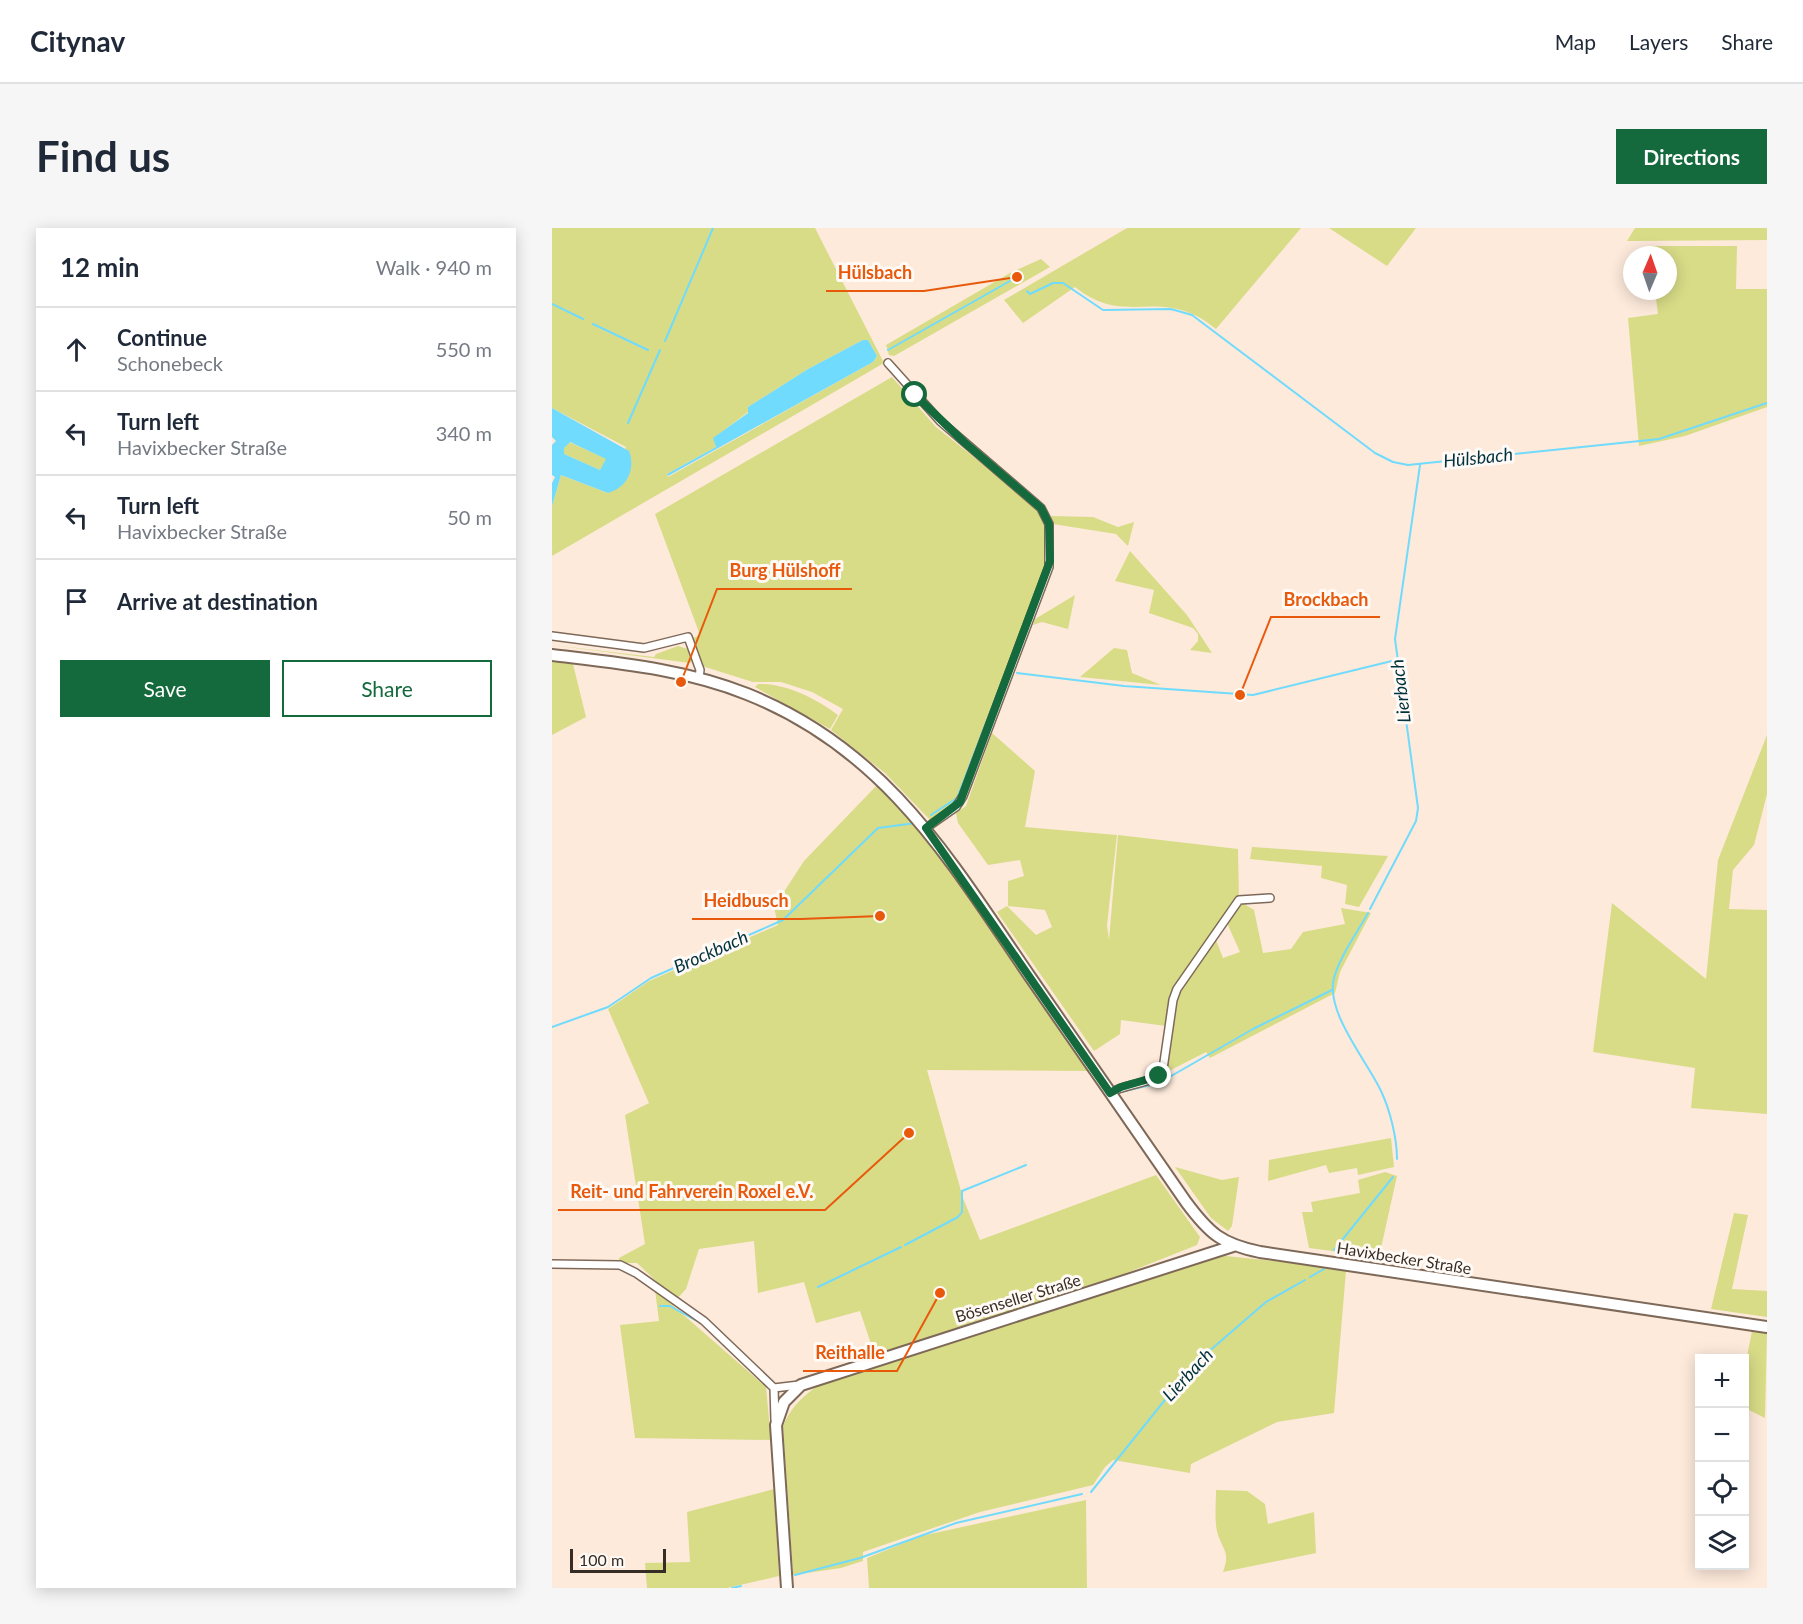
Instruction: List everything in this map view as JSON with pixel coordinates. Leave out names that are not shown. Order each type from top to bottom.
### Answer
[{"type":"main road","name":"Havixbecker Straße","points":[[552,655],[664,670],[699,678],[742,692],[779,708],[830,739],[882,780],[926,828],[1186,1202],[1212,1233],[1233,1246],[1767,1327]]},
{"type":"main road","points":[[1207,1254],[1212,1233]]},
{"type":"main road","name":"Bösenseller Straße","points":[[801,1385],[1233,1246]]},
{"type":"main road","points":[[787,1588],[776,1425],[784,1402],[801,1385]]},
{"type":"street","points":[[888,363],[940,421],[1041,508],[1049,524],[1049,567],[963,796],[956,807],[926,828]]},
{"type":"street","points":[[552,636],[644,648],[688,637],[700,670],[699,678]]},
{"type":"street","points":[[1110,1093],[1121,1087],[1159,1076],[1163,1069],[1173,999],[1177,989],[1239,900],[1270,898]]},
{"type":"street","points":[[552,1264],[594,1262],[620,1265],[636,1273],[704,1321],[774,1388],[776,1425]]},
{"type":"street","points":[[774,1388],[801,1385]]},
{"type":"green space","points":[[552,228],[815,228],[884,363],[552,556],[552,506],[561,475],[608,493],[626,447],[552,408]],"holes":[[[863,340],[868,340],[877,356],[873,362],[668,477],[667,474],[716,447],[714,438],[748,412],[748,407],[808,369]]]},
{"type":"green space","points":[[1127,228],[1301,228],[1216,329],[1199,317],[1176,309],[1106,304],[1091,298],[1075,287],[1023,323],[1004,300]]},
{"type":"green space","points":[[1329,228],[1416,228],[1387,266]]},
{"type":"green space","points":[[1635,228],[1767,228],[1767,240],[1627,241]]},
{"type":"green space","points":[[1677,246],[1737,246],[1736,289],[1767,289],[1767,407],[1685,436],[1639,446],[1628,318],[1658,314],[1656,300],[1677,300]]},
{"type":"green space","points":[[1041,259],[1050,267],[894,356],[889,355],[886,345],[1010,273]]},
{"type":"green space","points":[[892,377],[936,427],[1039,509],[1045,518],[1047,562],[959,799],[955,806],[931,821],[885,773],[831,730],[843,709],[812,692],[781,682],[753,682],[702,666],[691,639],[700,635],[655,514]]},
{"type":"green space","points":[[569,442],[607,459],[600,470],[564,454],[564,448]]},
{"type":"green space","points":[[1051,516],[1093,517],[1118,527],[1134,522],[1128,546],[1116,534],[1053,524]]},
{"type":"green space","points":[[1130,551],[1187,615],[1212,653],[1190,650],[1198,641],[1198,634],[1193,628],[1149,613],[1154,590],[1115,581]]},
{"type":"green space","points":[[1075,595],[1068,629],[1042,622],[1033,625],[1035,619]]},
{"type":"green space","points":[[552,645],[654,657],[656,654],[678,646],[688,649],[694,661],[690,663]]},
{"type":"green space","points":[[1114,648],[1127,650],[1132,673],[1161,685],[1080,677]]},
{"type":"green space","points":[[552,656],[572,660],[586,717],[552,735]]},
{"type":"green space","points":[[758,684],[779,686],[801,693],[838,715],[830,729],[755,687]]},
{"type":"green space","points":[[992,733],[1035,771],[1025,827],[1117,835],[1107,925],[1109,940],[1118,835],[1238,849],[1239,900],[1174,987],[1166,1026],[1121,1020],[1120,1034],[1094,1051],[997,912],[1007,906],[1036,935],[1052,927],[1045,910],[1008,906],[1008,881],[1024,876],[1020,860],[988,865],[958,823],[956,813],[966,806]]},
{"type":"green space","points":[[1767,735],[1767,794],[1754,845],[1733,870],[1729,909],[1767,910],[1767,1114],[1691,1108],[1695,1068],[1593,1052],[1612,903],[1706,979],[1718,860]]},
{"type":"green space","points":[[880,782],[925,830],[1089,1071],[927,1070],[963,1198],[980,1240],[1156,1175],[1200,1237],[1197,1245],[1114,1278],[875,1356],[860,1311],[816,1323],[804,1282],[758,1293],[754,1241],[699,1249],[686,1289],[676,1300],[637,1263],[619,1263],[619,1258],[645,1244],[625,1115],[649,1103],[608,1009],[649,981],[778,925],[774,907],[804,861]]},
{"type":"green space","points":[[1252,847],[1388,856],[1359,907],[1345,904],[1347,885],[1321,878],[1322,866],[1250,859]]},
{"type":"green space","points":[[1241,902],[1254,910],[1263,953],[1291,949],[1303,932],[1345,924],[1341,908],[1371,913],[1340,972],[1335,993],[1210,1058],[1206,1052],[1163,1074],[1180,990],[1216,940],[1223,958],[1240,952],[1227,923]]},
{"type":"green space","points":[[1391,1138],[1394,1167],[1358,1175],[1357,1168],[1329,1173],[1326,1165],[1268,1181],[1269,1160]]},
{"type":"green space","points":[[1175,1167],[1222,1180],[1239,1177],[1232,1226],[1228,1231],[1211,1218]]},
{"type":"green space","points":[[1385,1172],[1397,1176],[1379,1257],[1309,1248],[1302,1212],[1313,1212],[1311,1202],[1360,1193],[1358,1180]]},
{"type":"green space","points":[[1734,1213],[1748,1215],[1732,1289],[1767,1291],[1767,1317],[1711,1309]]},
{"type":"green space","points":[[1216,1255],[1341,1268],[1346,1271],[1334,1413],[1277,1422],[1191,1464],[1190,1473],[1113,1460],[1105,1467],[1093,1485],[980,1512],[863,1552],[863,1561],[841,1568],[793,1575],[783,1426],[797,1403],[817,1386]]},
{"type":"green space","points":[[655,1290],[766,1387],[771,1440],[635,1438],[620,1325],[659,1321]]},
{"type":"green space","points":[[1752,1331],[1767,1334],[1765,1418],[1749,1410],[1747,1354]]},
{"type":"green space","points":[[774,1489],[779,1576],[727,1588],[647,1588],[645,1563],[690,1562],[687,1512]]},
{"type":"green space","points":[[1216,1490],[1247,1491],[1265,1504],[1268,1524],[1314,1512],[1316,1553],[1223,1572],[1226,1556],[1217,1530]]},
{"type":"green space","points":[[1086,1500],[1087,1588],[869,1588],[867,1558],[921,1536]]},
{"type":"water","points":[[863,340],[868,340],[877,356],[873,362],[668,476],[667,474],[716,447],[713,438],[748,413],[748,407],[808,369]]},
{"type":"water","points":[[552,408],[629,451],[631,464],[628,477],[620,487],[608,493],[561,475],[552,506],[552,483],[555,477],[552,475],[552,445],[556,441],[552,437]],"holes":[[[570,442],[606,459],[600,470],[564,454],[564,448]]]},
{"type":"waterway","points":[[665,341],[713,228]]},
{"type":"waterway","name":"Hülsbach","points":[[888,350],[1017,277]]},
{"type":"waterway","name":"Hülsbach","points":[[1027,291],[1030,294],[1053,283],[1063,283],[1103,310],[1171,309],[1192,315],[1375,453],[1393,462],[1408,465],[1659,439],[1767,403]]},
{"type":"waterway","points":[[552,304],[583,319]]},
{"type":"waterway","points":[[593,324],[648,350]]},
{"type":"waterway","points":[[628,423],[660,350]]},
{"type":"waterway","name":"Lierbach","points":[[1370,909],[1416,821],[1418,808],[1395,639],[1420,465]]},
{"type":"waterway","name":"Brockbach","points":[[1017,673],[1124,686],[1253,695],[1396,660]]},
{"type":"waterway","name":"Brockbach","points":[[931,815],[957,798],[1006,671]]},
{"type":"waterway","name":"Brockbach","points":[[552,1027],[608,1007],[651,978],[783,920],[878,828],[916,823]]},
{"type":"waterway","name":"Lierbach","points":[[1368,913],[1340,961],[1334,978],[1333,991],[1341,1021],[1384,1099],[1394,1133],[1397,1159]]},
{"type":"waterway","points":[[1121,1092],[1159,1083],[1253,1029],[1332,990]]},
{"type":"waterway","points":[[905,1245],[958,1217],[962,1212],[962,1191],[1026,1165]]},
{"type":"waterway","name":"Lierbach","points":[[1334,1250],[1393,1177]]},
{"type":"waterway","points":[[818,1287],[901,1247]]},
{"type":"waterway","name":"Lierbach","points":[[1310,1277],[1324,1269]]},
{"type":"waterway","name":"Lierbach","points":[[1091,1492],[1193,1365],[1266,1302],[1305,1280]]},
{"type":"waterway","points":[[660,1306],[670,1306],[695,1320]]},
{"type":"waterway","name":"Lierbach","points":[[795,1575],[860,1558],[956,1523],[1082,1494]]},
{"type":"waterway","name":"Lierbach","points":[[732,1588],[741,1586]]},
{"type":"place","name":"Hülsbach","points":[[1017,277]]},
{"type":"place","name":"Burg Hülshoff","points":[[681,682]]},
{"type":"place","name":"Brockbach","points":[[1240,695]]},
{"type":"place","name":"Heidbusch","points":[[880,916]]},
{"type":"place","name":"Reit- und Fahrverein Roxel e.V.","points":[[909,1133]]},
{"type":"place","name":"Reithalle","points":[[940,1293]]},
{"type":"route","points":[[915,395],[940,421],[1041,508],[1049,524],[1050,561],[963,796],[956,807],[926,828],[1110,1093],[1121,1087],[1159,1076]]}]
